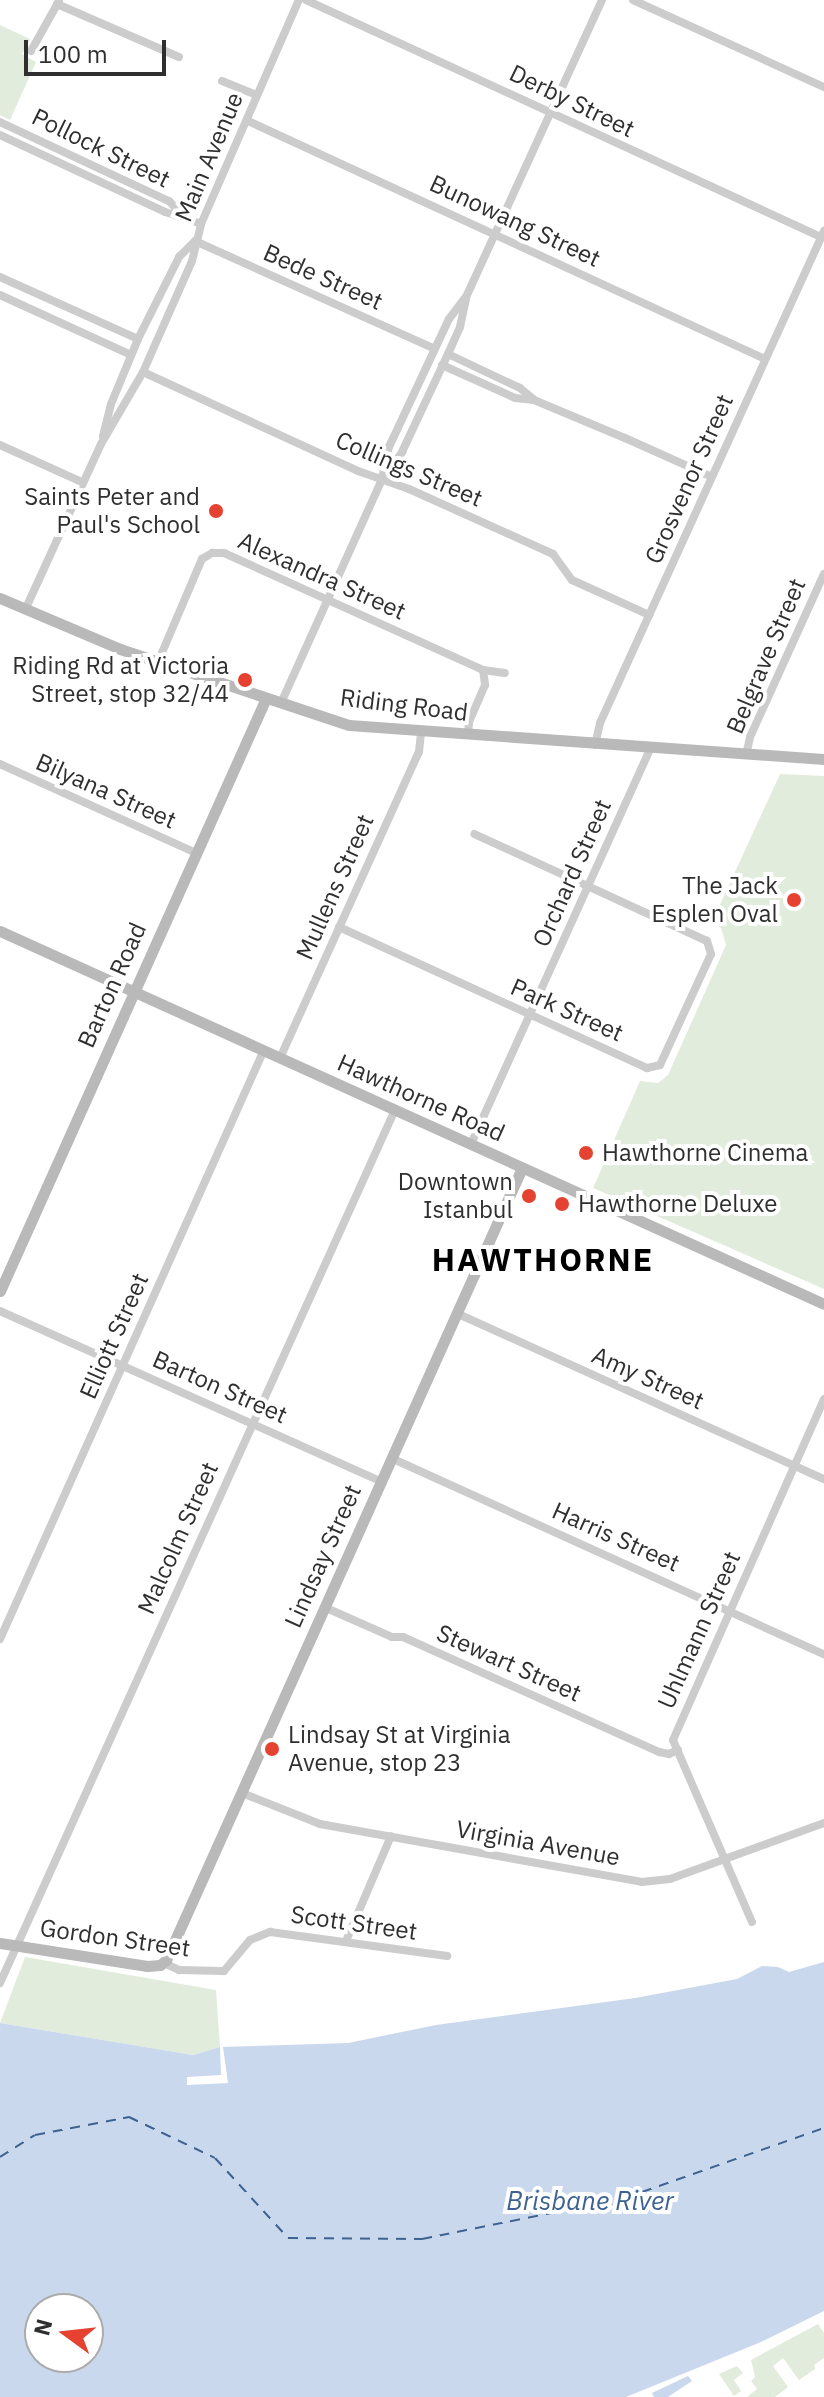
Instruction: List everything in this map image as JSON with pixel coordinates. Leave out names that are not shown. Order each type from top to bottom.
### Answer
[{"type":"street","name":"Main Avenue","points":[[25,610],[82,482],[143,372],[192,261],[201,224],[299,0]]},
{"type":"street","name":"Derby Street","points":[[306,0],[822,234]]},
{"type":"street","points":[[281,703],[382,479],[389,447],[449,319],[467,295],[602,0]]},
{"type":"street","points":[[633,0],[824,87]]},
{"type":"street","points":[[31,51],[58,2],[179,57]]},
{"type":"street","points":[[222,81],[257,95]]},
{"type":"street","name":"Bunowang Street","points":[[248,121],[765,359]]},
{"type":"street","name":"Pollock Street","points":[[0,122],[169,201],[181,215]]},
{"type":"street","name":"Pollock Street","points":[[0,135],[165,212],[201,224]]},
{"type":"street","name":"Grosvenor Street","points":[[595,745],[600,723],[765,359],[820,252],[822,234]]},
{"type":"street","name":"Main Avenue","points":[[101,444],[111,404],[138,339],[179,257],[195,241]]},
{"type":"street","name":"Bede Street","points":[[195,241],[435,349]]},
{"type":"street","points":[[0,277],[138,339]]},
{"type":"street","points":[[0,295],[131,355]]},
{"type":"street","points":[[382,479],[402,452],[448,354],[460,327],[467,295]]},
{"type":"street","points":[[448,354],[520,388],[534,400],[712,477]]},
{"type":"street","points":[[442,365],[515,398],[534,400]]},
{"type":"street","name":"Collings Street","points":[[143,372],[553,554],[572,580],[649,615]]},
{"type":"street","points":[[0,445],[82,482]]},
{"type":"street","name":"Alexandra Street","points":[[158,662],[202,559],[212,553],[224,553],[483,670],[505,673]]},
{"type":"street","name":"Belgrave Street","points":[[746,755],[750,737],[824,574]]},
{"type":"street","name":"Riding Road","points":[[0,598],[158,662],[349,725],[650,749],[824,759]]},
{"type":"street","points":[[468,735],[469,722],[485,685],[483,670]]},
{"type":"street","name":"Barton Road","points":[[0,1291],[3,1277],[266,698]]},
{"type":"street","name":"Mullens Street","points":[[280,1058],[419,752],[421,732]]},
{"type":"street","name":"Orchard Street","points":[[471,1144],[650,749]]},
{"type":"street","name":"Bilyana Street","points":[[0,764],[196,853]]},
{"type":"street","points":[[474,834],[588,886]]},
{"type":"street","name":"Park Street","points":[[339,927],[530,1015],[655,1068],[711,954],[710,945],[702,937],[588,886]]},
{"type":"street","name":"Hawthorne Road","points":[[1,935],[264,1050],[824,1304]]},
{"type":"street","name":"Elliott Street","points":[[0,1639],[264,1050]]},
{"type":"street","name":"Malcolm Street","points":[[0,1983],[395,1110]]},
{"type":"street","name":"Lindsay Street","points":[[164,1963],[522,1168]]},
{"type":"street","name":"Barton Street","points":[[0,1311],[380,1481]]},
{"type":"street","name":"Amy Street","points":[[456,1313],[824,1479]]},
{"type":"street","name":"Uhlmann Street","points":[[678,1750],[673,1740],[675,1731],[824,1399]]},
{"type":"street","name":"Harris Street","points":[[391,1458],[824,1654]]},
{"type":"street","name":"Stewart Street","points":[[324,1607],[392,1637],[403,1637],[659,1752],[669,1754],[678,1750]]},
{"type":"street","points":[[678,1750],[752,1922]]},
{"type":"street","name":"Virginia Avenue","points":[[242,1793],[307,1821],[642,1882],[670,1879],[824,1823]]},
{"type":"street","points":[[346,1941],[391,1836]]},
{"type":"street","name":"Scott Street","points":[[224,1971],[250,1940],[270,1932],[447,1956]]},
{"type":"street","name":"Gordon Street","points":[[0,1943],[147,1966],[164,1963],[179,1970],[224,1971]]},
{"type":"green space","points":[[0,25],[30,39],[22,54],[36,62],[10,120],[0,115]]},
{"type":"green space","points":[[780,774],[824,776],[824,1289],[593,1188],[640,1081],[658,1083],[668,1075],[726,945],[721,928],[712,922]]},
{"type":"green space","points":[[25,1957],[216,1990],[220,2047],[193,2055],[0,2023]]},
{"type":"green space","points":[[818,2324],[824,2333],[824,2358],[814,2365],[815,2369],[799,2380],[783,2358],[773,2366],[788,2387],[775,2397],[747,2397],[757,2389],[751,2381],[755,2377],[751,2360]]},
{"type":"green space","points":[[737,2366],[743,2373],[734,2380],[741,2391],[734,2396],[719,2374]]},
{"type":"water","name":"Brisbane River","points":[[824,1962],[824,2311],[761,2342],[626,2397],[0,2397],[0,2023],[193,2055],[220,2047],[348,2043],[436,2025],[635,1998],[737,1979],[762,1966],[778,1967],[789,1972]]},
{"type":"water","points":[[688,2376],[692,2381],[668,2397],[654,2397],[652,2393]]},
{"type":"pier","points":[[220,2047],[223,2047],[228,2083],[187,2085],[187,2077],[221,2075]]},
{"type":"ferry route","points":[[0,2157],[35,2135],[129,2117],[215,2158],[288,2238],[422,2239],[625,2198],[824,2128]]},
{"type":"place","name":"Saints Peter and Paul's School","points":[[216,511]]},
{"type":"place","name":"Riding Rd at Victoria Street, stop 32/44","points":[[245,680]]},
{"type":"place","name":"The Jack Esplen Oval","points":[[794,900]]},
{"type":"place","name":"Hawthorne Cinema","points":[[586,1153]]},
{"type":"place","name":"Downtown Istanbul","points":[[529,1196]]},
{"type":"place","name":"Hawthorne Deluxe","points":[[562,1204]]},
{"type":"place","name":"Lindsay St at Virginia Avenue, stop 23","points":[[272,1749]]},
{"type":"district","name":"HAWTHORNE","points":[[543,1259]]}]
